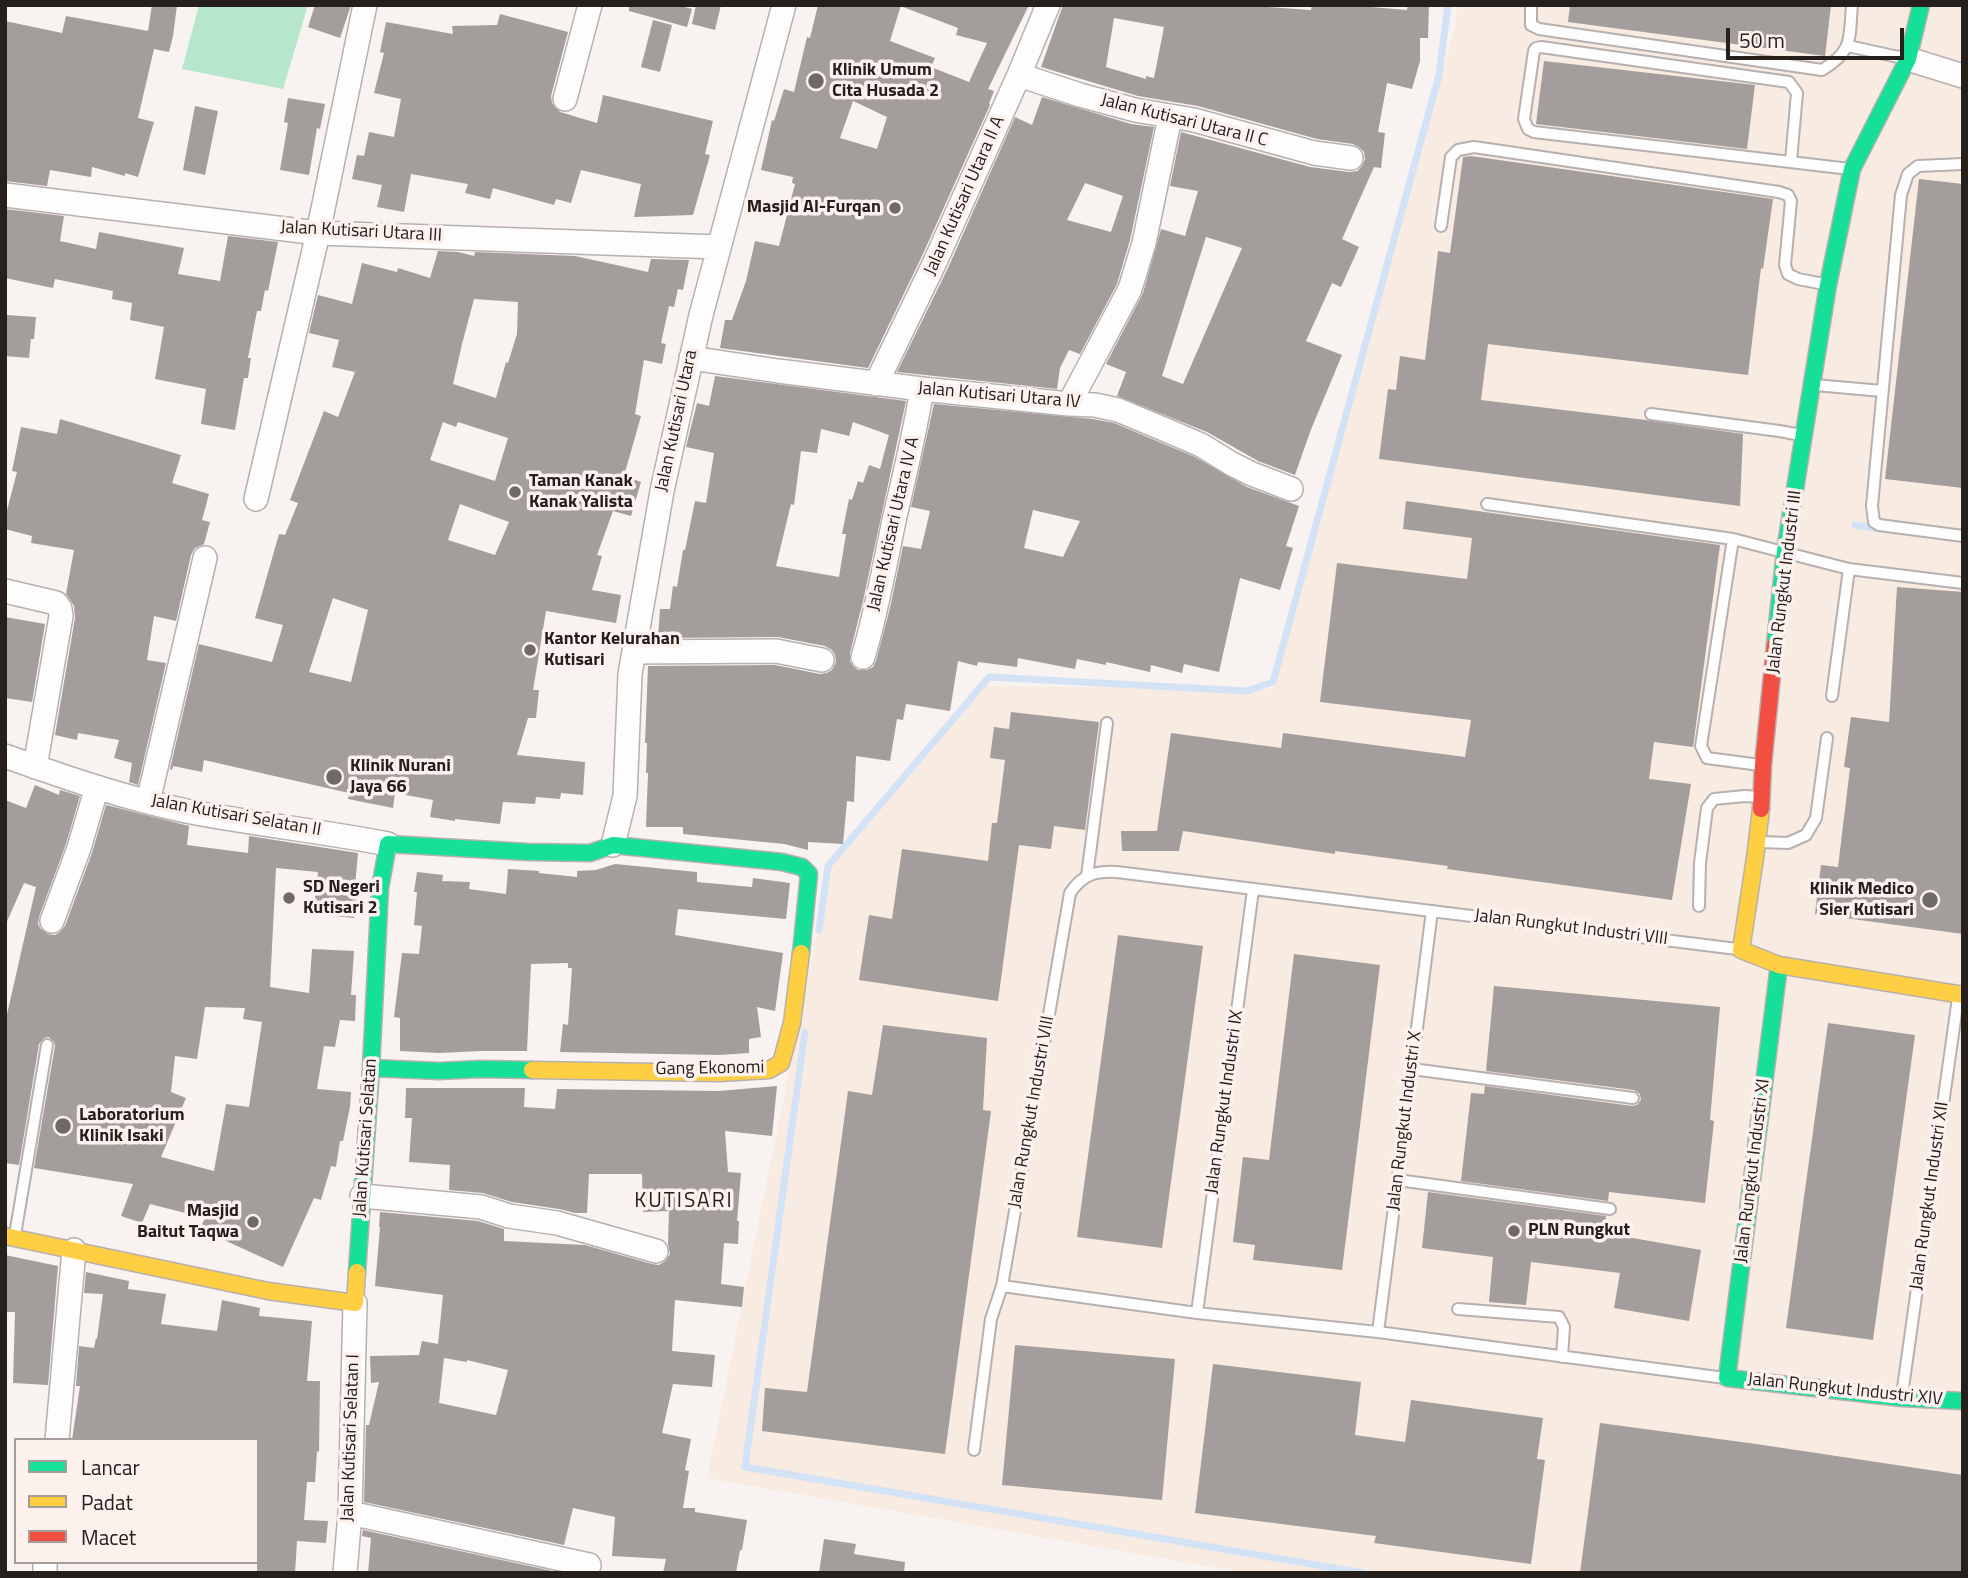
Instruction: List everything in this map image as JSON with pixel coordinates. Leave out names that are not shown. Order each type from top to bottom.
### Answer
[{"type":"street","points":[[256,499],[318,233],[365,5]]},
{"type":"street","points":[[565,99],[590,5]]},
{"type":"street","name":"Jalan Kutisari Utara","points":[[612,845],[625,796],[630,674],[662,491],[691,358],[784,5]]},
{"type":"street","name":"Jalan Kutisari Utara II A","points":[[876,384],[935,262],[1048,5]]},
{"type":"street","name":"Jalan Rungkut Industri III","points":[[1741,950],[1759,842],[1763,765],[1785,551],[1828,285],[1852,169],[1908,59],[1921,5]]},
{"type":"street","points":[[1908,59],[1963,76]]},
{"type":"street","name":"Jalan Kutisari Utara II C","points":[[1019,75],[1135,110],[1194,120],[1314,153],[1351,159]]},
{"type":"street","points":[[1069,404],[1130,289],[1144,243],[1170,117]]},
{"type":"street","name":"Jalan Kutisari Utara III","points":[[5,195],[318,233],[719,247]]},
{"type":"street","name":"Jalan Kutisari Utara IV","points":[[691,358],[922,390],[1095,405],[1118,411],[1201,445],[1242,469],[1291,489]]},
{"type":"street","name":"Jalan Kutisari Utara IV A","points":[[863,657],[887,563],[922,390]]},
{"type":"street","points":[[148,802],[205,558]]},
{"type":"street","points":[[5,591],[56,603],[60,608],[61,616],[35,767]]},
{"type":"street","points":[[634,652],[776,651],[822,660]]},
{"type":"street","name":"Jalan Kutisari Selatan II","points":[[5,756],[97,787],[186,811],[388,844]]},
{"type":"street","points":[[52,921],[79,848],[97,787]]},
{"type":"street","points":[[388,844],[590,853],[612,845]]},
{"type":"street","name":"Jalan Kutisari Selatan","points":[[355,1303],[372,1068],[380,888],[388,844]]},
{"type":"street","name":"Gang Ekonomi","points":[[372,1068],[719,1073],[769,1070],[781,1063],[792,1023],[809,879],[807,870],[782,862],[612,845]]},
{"type":"street","points":[[1741,950],[1779,965],[1960,995]]},
{"type":"street","name":"Jalan Rungkut Industri XI","points":[[1727,1378],[1779,965]]},
{"type":"street","points":[[362,1196],[481,1207],[509,1216],[557,1223],[656,1251]]},
{"type":"street","points":[[10,1237],[268,1291],[355,1303]]},
{"type":"street","points":[[57,1438],[74,1250]]},
{"type":"street","name":"Jalan Kutisari Selatan I","points":[[345,1573],[350,1513],[355,1303]]},
{"type":"street","name":"Jalan Rungkut Industri XIV","points":[[1727,1378],[1902,1398],[1963,1401]]},
{"type":"street","points":[[350,1513],[589,1565]]},
{"type":"lane","points":[[1531,5],[1531,25],[1539,29],[1822,70],[1835,62],[1848,46],[1852,5]]},
{"type":"lane","points":[[1848,46],[1908,59]]},
{"type":"lane","points":[[1791,161],[1797,93],[1789,82],[1541,47],[1534,51],[1524,119],[1528,129],[1534,132],[1852,169]]},
{"type":"lane","points":[[1441,226],[1451,157],[1458,150],[1474,148],[1779,192],[1788,195],[1791,201],[1785,265],[1787,274],[1828,285]]},
{"type":"lane","points":[[1963,164],[1918,166],[1908,174],[1901,195],[1872,506],[1874,522],[1878,525],[1963,536]]},
{"type":"lane","points":[[1812,385],[1882,391]]},
{"type":"lane","points":[[1651,414],[1804,436]]},
{"type":"lane","points":[[1487,504],[1733,539],[1849,569],[1963,583]]},
{"type":"lane","points":[[1733,539],[1701,746],[1707,758],[1763,765]]},
{"type":"lane","points":[[1832,696],[1849,569]]},
{"type":"lane","points":[[1087,876],[1107,723]]},
{"type":"lane","points":[[1759,842],[1788,843],[1806,835],[1816,818],[1827,738]]},
{"type":"lane","points":[[1699,906],[1700,863],[1707,808],[1714,799],[1745,796],[1763,798]]},
{"type":"lane","name":"Jalan Rungkut Industri VIII","points":[[974,1450],[991,1319],[1002,1286],[1070,893],[1077,883],[1087,876],[1117,872],[1741,950]]},
{"type":"lane","name":"Jalan Rungkut Industri IX","points":[[1197,1313],[1253,890]]},
{"type":"lane","name":"Jalan Rungkut Industri X","points":[[1378,1332],[1432,911]]},
{"type":"lane","name":"Jalan Rungkut Industri XII","points":[[1902,1398],[1960,995]]},
{"type":"lane","points":[[10,1237],[47,1045]]},
{"type":"lane","points":[[1412,1069],[1633,1098]]},
{"type":"lane","points":[[1398,1180],[1610,1209]]},
{"type":"lane","points":[[1002,1286],[1197,1313],[1378,1332],[1727,1378]]},
{"type":"lane","points":[[1458,1309],[1559,1317],[1564,1327],[1562,1357]]},
{"type":"shaded area","points":[[1457,5],[1963,5],[1963,1573],[1246,1573],[707,1478],[830,869],[984,686],[1273,689],[1456,24]]},
{"type":"green space","points":[[199,5],[308,5],[283,89],[182,69]]},
{"type":"building","points":[[152,5],[177,5],[169,52],[154,49],[138,118],[154,122],[138,177],[92,167],[91,177],[50,170],[47,186],[5,181],[5,21],[62,33],[66,16],[148,31]]},
{"type":"building","points":[[315,5],[351,5],[340,38],[308,27]]},
{"type":"building","points":[[629,5],[677,5],[692,9],[687,27],[629,11]]},
{"type":"building","points":[[696,5],[721,5],[715,30],[692,24]]},
{"type":"building","points":[[818,5],[901,5],[890,41],[935,58],[931,67],[969,82],[987,43],[956,35],[958,28],[903,7],[904,5],[1029,5],[988,89],[994,91],[990,105],[868,368],[720,348],[725,320],[732,320],[746,281],[755,241],[779,246],[795,184],[792,183],[793,177],[761,170],[772,120],[774,121],[784,89],[794,92],[807,37],[810,38]],"holes":[[[853,101],[887,117],[877,149],[840,138]]]},
{"type":"building","points":[[1063,5],[1268,5],[1311,10],[1312,5],[1347,5],[1407,10],[1408,5],[1429,5],[1428,38],[1420,38],[1420,61],[1412,89],[1387,83],[1378,132],[1385,133],[1381,168],[1374,167],[1342,239],[1359,247],[1341,287],[1332,283],[1306,341],[1342,355],[1295,475],[1258,461],[1207,432],[1117,396],[1126,372],[1106,364],[1143,293],[1161,229],[1185,236],[1198,191],[1170,186],[1181,132],[1310,167],[1349,172],[1357,171],[1362,166],[1364,152],[1353,144],[1317,139],[1198,106],[1138,96],[1041,67]],"holes":[[[1114,18],[1164,27],[1154,78],[1146,76],[1146,79],[1106,67]],[[1206,237],[1242,248],[1183,384],[1162,376]]]},
{"type":"building","points":[[1570,5],[1831,5],[1825,56],[1568,22]]},
{"type":"building","points":[[500,14],[568,32],[551,96],[552,103],[560,112],[597,123],[603,95],[713,121],[705,154],[710,155],[693,215],[634,217],[641,184],[581,170],[571,203],[556,199],[554,205],[493,188],[490,199],[465,193],[468,184],[411,174],[404,212],[377,207],[382,185],[352,179],[357,155],[364,156],[369,132],[394,137],[401,99],[374,93],[384,53],[380,52],[386,22],[453,34],[452,26],[497,25]]},
{"type":"building","points":[[653,20],[672,25],[660,72],[641,67]]},
{"type":"building","points":[[1544,61],[1755,85],[1747,149],[1536,124]]},
{"type":"building","points":[[1042,97],[1131,124],[1154,127],[1130,240],[1117,284],[1080,354],[1069,350],[1060,368],[1057,389],[897,372],[948,268],[1015,117],[1032,125]],"holes":[[[1085,183],[1123,196],[1111,232],[1067,220]]]},
{"type":"building","points":[[288,98],[325,104],[320,129],[317,128],[309,175],[280,170],[288,123],[284,122]]},
{"type":"building","points":[[195,106],[218,111],[205,175],[183,170]]},
{"type":"building","points":[[1463,157],[1773,199],[1763,269],[1761,268],[1748,375],[1488,344],[1481,400],[1743,434],[1740,506],[1379,459],[1388,389],[1396,390],[1400,356],[1425,360],[1438,251],[1450,253]]},
{"type":"building","points":[[1919,179],[1963,184],[1963,488],[1885,479]]},
{"type":"building","points":[[5,209],[64,216],[60,241],[96,249],[99,232],[184,248],[178,274],[220,281],[228,236],[278,242],[268,291],[265,290],[261,311],[257,311],[248,358],[251,358],[248,378],[244,378],[235,430],[201,424],[206,389],[155,379],[164,327],[130,320],[132,303],[112,299],[113,291],[55,279],[53,288],[5,278]]},
{"type":"building","points":[[438,251],[474,256],[475,252],[575,256],[648,272],[651,259],[689,260],[683,290],[678,289],[674,307],[669,306],[661,343],[666,344],[662,364],[644,360],[635,414],[641,416],[624,476],[641,482],[631,516],[613,511],[597,555],[602,556],[592,590],[621,595],[616,623],[546,611],[533,690],[539,690],[536,718],[528,718],[517,755],[585,762],[583,795],[561,793],[560,799],[536,797],[535,804],[503,802],[500,824],[430,817],[433,800],[395,793],[393,808],[348,799],[349,793],[204,760],[202,772],[173,766],[172,770],[170,769],[199,644],[272,662],[283,625],[255,618],[279,534],[285,535],[298,503],[290,500],[324,411],[338,417],[355,372],[332,367],[339,340],[309,333],[318,295],[352,304],[362,263],[397,272],[398,268],[430,278]],"holes":[[[474,299],[518,302],[517,334],[496,398],[453,384]],[[443,422],[456,427],[458,422],[508,438],[495,481],[430,460]],[[460,504],[509,522],[495,555],[448,540]],[[333,598],[368,610],[351,682],[309,672]]]},
{"type":"building","points":[[7,315],[36,317],[29,358],[5,356]]},
{"type":"building","points":[[715,376],[906,401],[850,653],[850,661],[858,670],[873,667],[876,661],[903,546],[921,549],[930,511],[911,507],[934,404],[1114,423],[1195,457],[1247,487],[1299,506],[1286,546],[1293,548],[1280,590],[1240,578],[1219,672],[1184,664],[1182,673],[1151,665],[1150,672],[1106,662],[1106,665],[1077,659],[1075,669],[1018,658],[1017,667],[978,662],[977,666],[958,661],[950,711],[906,704],[903,720],[897,719],[890,761],[856,756],[854,802],[847,801],[843,844],[808,842],[808,850],[784,844],[683,834],[683,827],[646,827],[648,666],[775,665],[820,674],[832,670],[836,662],[832,650],[825,646],[778,637],[658,638],[660,609],[670,609],[673,586],[677,587],[695,501],[706,503],[714,453],[686,447],[697,403],[709,406]],"holes":[[[853,422],[889,435],[880,469],[869,465],[863,483],[858,481],[852,500],[849,499],[842,534],[846,534],[839,577],[776,566],[791,504],[794,505],[801,451],[817,453],[821,429],[849,436]],[[1033,510],[1080,521],[1063,557],[1024,548]]]},
{"type":"building","points":[[60,419],[181,455],[172,483],[209,494],[202,520],[210,522],[204,544],[195,548],[191,555],[176,621],[154,616],[147,660],[166,663],[138,785],[129,782],[132,763],[114,758],[119,740],[78,733],[77,740],[55,735],[75,618],[74,606],[66,594],[74,550],[31,543],[32,536],[5,529],[5,518],[17,472],[12,471],[21,427],[57,434]]},
{"type":"building","points":[[1406,501],[1720,545],[1693,747],[1654,742],[1649,779],[1691,784],[1672,900],[1447,869],[1448,866],[1335,851],[1335,854],[1183,831],[1179,851],[1122,851],[1121,831],[1157,831],[1171,733],[1281,748],[1283,733],[1465,757],[1471,720],[1320,702],[1337,563],[1467,579],[1472,538],[1403,529]]},
{"type":"building","points":[[1897,587],[1963,592],[1963,934],[1815,914],[1821,865],[1838,867],[1850,768],[1844,767],[1851,717],[1889,722]]},
{"type":"building","points":[[5,617],[45,624],[32,702],[5,698]]},
{"type":"building","points":[[1011,712],[1099,722],[1085,830],[1054,826],[1051,849],[1019,845],[998,1001],[859,980],[869,915],[892,919],[902,849],[988,861],[992,823],[997,823],[1005,760],[990,758],[994,727],[1009,729]]},
{"type":"building","points":[[35,785],[59,795],[60,790],[80,796],[66,844],[39,917],[38,924],[41,929],[55,935],[65,926],[92,853],[106,805],[189,826],[187,845],[248,853],[249,836],[358,853],[354,918],[313,914],[318,872],[276,868],[270,987],[309,993],[312,949],[354,951],[351,995],[356,995],[355,1021],[340,1020],[335,1047],[324,1046],[317,1089],[351,1092],[343,1141],[340,1141],[336,1167],[331,1166],[321,1200],[314,1198],[283,1267],[200,1229],[205,1218],[150,1204],[142,1223],[121,1216],[133,1184],[34,1168],[55,1046],[49,1037],[39,1044],[19,1165],[5,1163],[5,1023],[36,887],[24,883],[5,926],[5,800],[26,808]],"holes":[[[205,1007],[245,1008],[243,1019],[262,1022],[249,1107],[226,1104],[214,1171],[161,1157],[186,1098],[171,1092],[175,1056],[197,1059]]]},
{"type":"building","points":[[615,864],[697,872],[697,882],[752,887],[753,878],[790,883],[786,919],[678,909],[675,935],[783,953],[775,1011],[757,1007],[761,1037],[749,1039],[749,1053],[719,1055],[560,1052],[563,1024],[568,1025],[572,968],[568,968],[568,963],[531,964],[527,1051],[400,1051],[400,1018],[394,1017],[402,953],[419,954],[422,926],[414,925],[417,872],[443,875],[442,881],[470,882],[469,889],[506,894],[508,869],[577,877],[577,871],[596,870]]},
{"type":"building","points":[[1118,935],[1203,946],[1162,1248],[1077,1237]]},
{"type":"building","points":[[1294,954],[1380,965],[1342,1270],[1253,1260],[1255,1245],[1233,1242],[1243,1157],[1269,1160]]},
{"type":"building","points":[[1494,986],[1720,1007],[1710,1120],[1714,1121],[1705,1203],[1609,1192],[1608,1201],[1461,1181],[1471,1093],[1484,1094],[1485,1086],[1632,1106],[1641,1100],[1640,1094],[1634,1090],[1486,1071]]},
{"type":"building","points":[[1828,1023],[1915,1035],[1873,1340],[1786,1328]]},
{"type":"building","points":[[883,1025],[987,1038],[983,1110],[991,1111],[945,1454],[762,1431],[765,1388],[807,1392],[848,1091],[872,1095]]},
{"type":"building","points":[[777,1086],[772,1136],[725,1131],[728,1172],[741,1173],[738,1244],[724,1243],[721,1284],[744,1287],[742,1307],[675,1300],[672,1351],[715,1355],[712,1387],[673,1384],[662,1433],[691,1439],[685,1470],[689,1471],[683,1508],[695,1508],[695,1512],[747,1520],[736,1573],[663,1573],[666,1559],[612,1556],[615,1517],[573,1508],[564,1545],[364,1502],[366,1425],[369,1425],[379,1382],[371,1383],[370,1356],[419,1355],[422,1341],[438,1344],[443,1295],[375,1286],[380,1212],[478,1221],[504,1229],[504,1241],[585,1245],[652,1264],[659,1265],[670,1254],[669,1211],[643,1212],[642,1174],[589,1174],[587,1213],[512,1202],[483,1193],[449,1190],[450,1165],[409,1162],[412,1118],[405,1118],[406,1088],[525,1088],[524,1107],[555,1109],[557,1089],[719,1091]],"holes":[[[444,1358],[508,1370],[496,1415],[439,1403]]]},
{"type":"building","name":"PLN Rungkut","points":[[1428,1192],[1606,1216],[1604,1233],[1701,1250],[1689,1321],[1614,1308],[1620,1273],[1531,1262],[1526,1305],[1489,1302],[1493,1257],[1422,1248]]},
{"type":"building","points":[[5,1255],[58,1266],[48,1385],[13,1383],[15,1312],[5,1312]]},
{"type":"building","points":[[86,1272],[129,1281],[128,1289],[166,1294],[161,1324],[217,1331],[222,1300],[260,1308],[259,1316],[312,1321],[307,1381],[320,1381],[319,1452],[317,1451],[315,1482],[307,1482],[304,1520],[328,1521],[326,1543],[297,1541],[295,1573],[257,1573],[259,1438],[72,1438],[80,1386],[76,1386],[79,1346],[94,1348],[103,1294],[84,1293]]},
{"type":"building","points":[[1015,1345],[1175,1359],[1162,1500],[1002,1485]]},
{"type":"building","points":[[1213,1364],[1361,1382],[1355,1435],[1405,1442],[1411,1400],[1543,1418],[1537,1459],[1545,1460],[1531,1564],[1374,1543],[1376,1536],[1195,1513]]},
{"type":"building","points":[[1600,1423],[1963,1475],[1963,1573],[1580,1573]]},
{"type":"building","points":[[363,1530],[557,1572],[368,1573],[371,1538],[362,1536]]},
{"type":"building","points":[[824,1539],[856,1544],[854,1554],[905,1562],[904,1573],[819,1573]]},
{"type":"waterway","points":[[819,930],[828,866],[989,677],[1247,691],[1273,682],[1439,75],[1448,5]]},
{"type":"waterway","points":[[1855,525],[1882,529]]},
{"type":"waterway","points":[[805,1032],[745,1467],[1363,1573]]},
{"type":"traffic: fast","points":[[1775,645],[1785,551],[1828,285],[1852,169],[1908,59],[1921,5]]},
{"type":"traffic: fast","points":[[357,1272],[380,888],[388,844],[590,853],[613,845],[782,862],[802,867],[809,874],[801,953]]},
{"type":"traffic: fast","points":[[1779,965],[1727,1378],[1902,1398],[1963,1401]]},
{"type":"traffic: fast","points":[[371,1068],[439,1071],[532,1070]]},
{"type":"traffic: slow","points":[[1761,809],[1741,950],[1779,965],[1963,995]]},
{"type":"traffic: slow","points":[[532,1070],[719,1073],[769,1070],[781,1063],[792,1023],[801,953]]},
{"type":"traffic: slow","points":[[5,1236],[268,1291],[355,1303],[357,1272]]},
{"type":"traffic: jam","points":[[1761,809],[1775,645]]},
{"type":"place","name":"Klinik Umum Cita Husada 2","points":[[816,81]]},
{"type":"place","name":"Masjid Al-Furqan","points":[[895,208]]},
{"type":"place","name":"Taman Kanak Kanak Yalista","points":[[515,492]]},
{"type":"place","name":"Kantor Kelurahan Kutisari","points":[[530,650]]},
{"type":"place","name":"Klinik Nurani Jaya 66","points":[[334,777]]},
{"type":"place","name":"SD Negeri Kutisari 2","points":[[289,898]]},
{"type":"place","name":"Klinik Medico Sier Kutisari","points":[[1930,900]]},
{"type":"place","name":"Laboratorium Klinik Isaki","points":[[63,1126]]},
{"type":"place","name":"Masjid Baitut Taqwa","points":[[253,1222]]},
{"type":"place","name":"PLN Rungkut","points":[[1514,1231]]},
{"type":"district","name":"KUTISARI","points":[[684,1202]]}]
